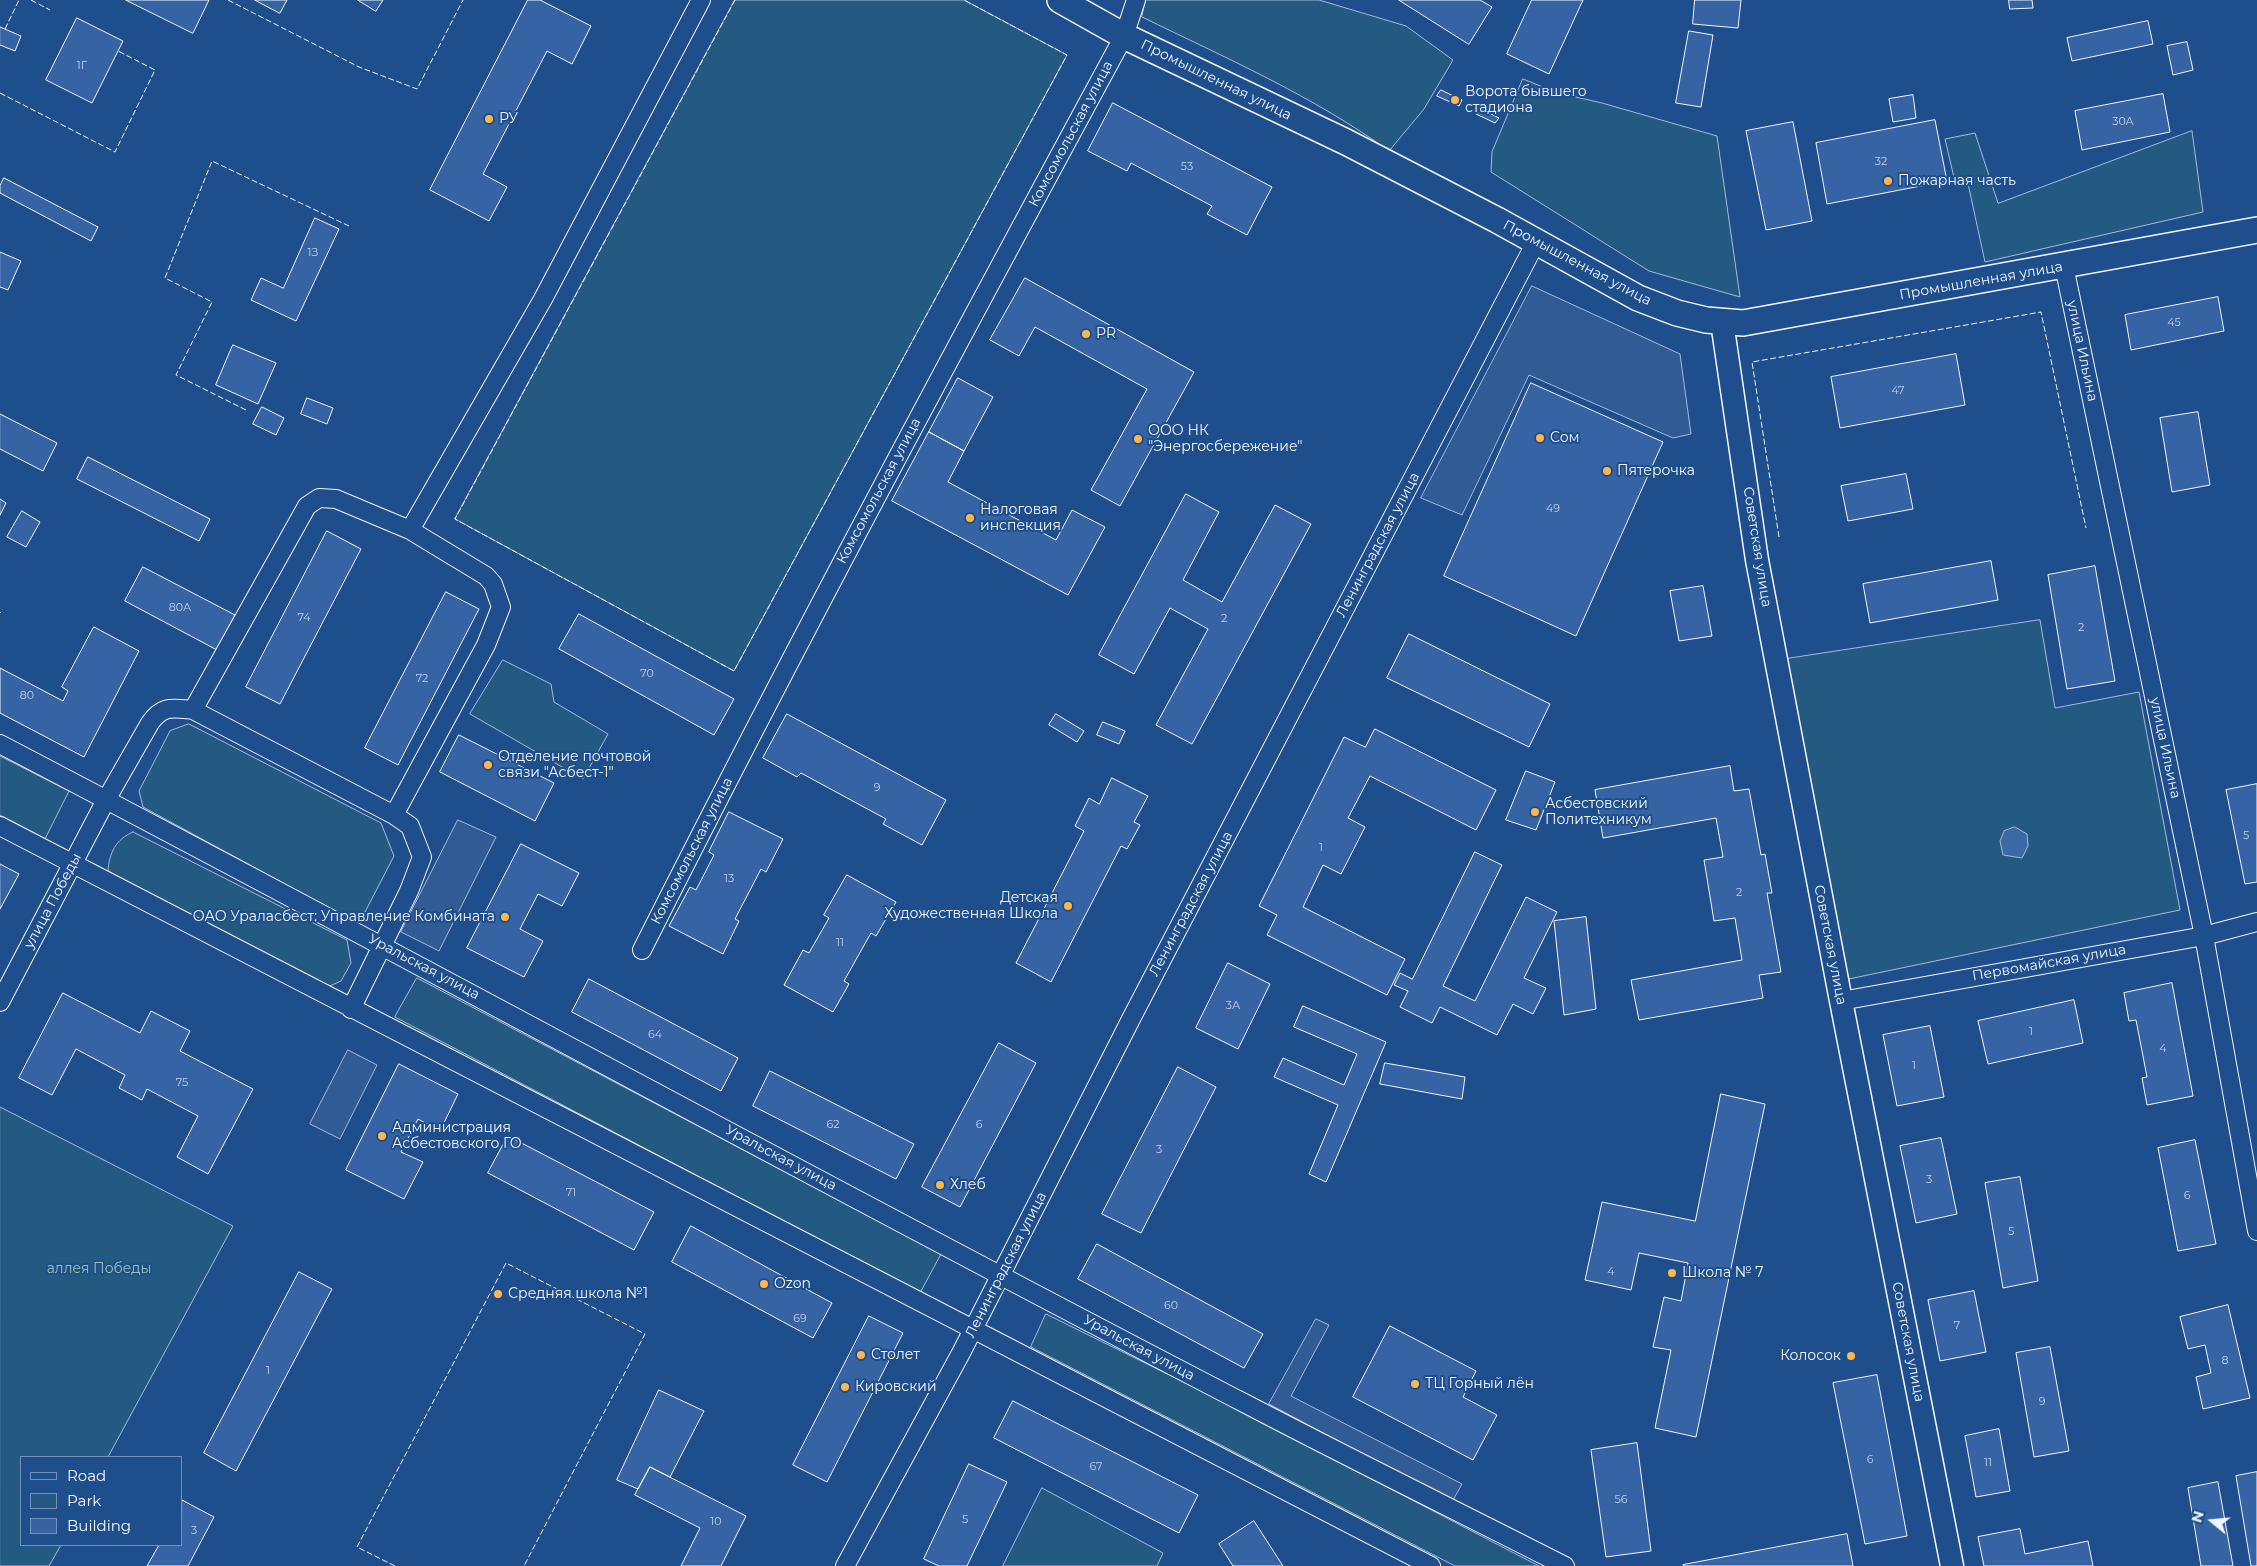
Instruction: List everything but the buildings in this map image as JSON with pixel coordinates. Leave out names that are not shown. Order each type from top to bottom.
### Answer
[{"type":"main road","name":"Промышленная улица","points":[[1060,0],[1124,36],[1346,142],[1638,298],[1677,313],[1722,322],[1743,323],[2257,230]]},
{"type":"street","points":[[410,530],[543,299],[702,0]]},
{"type":"street","name":"Комсомольская улица","points":[[642,950],[735,764],[872,503],[1124,36],[1136,0]]},
{"type":"street","name":"Ленинградская улица","points":[[845,1566],[1001,1275],[1136,1009],[1536,242]]},
{"type":"street","name":"улица Ильина","points":[[2064,266],[2204,936],[2257,1231]]},
{"type":"street","name":"Советская улица","points":[[1722,322],[1757,560],[1952,1566]]},
{"type":"street","points":[[351,1009],[409,891],[422,857],[410,826],[394,815],[193,710],[307,506],[319,498],[336,499],[410,530],[486,576],[493,584],[501,608],[486,645],[394,815]]},
{"type":"street","name":"улица Победы","points":[[0,1002],[106,800],[158,712],[171,708],[193,710]]},
{"type":"street","name":"Уральская улица","points":[[0,744],[1001,1275],[1241,1401],[1565,1566]]},
{"type":"street","points":[[0,826],[351,1009],[973,1328],[1232,1465],[1431,1566]]},
{"type":"street","name":"Первомайская улица","points":[[1841,1000],[2204,936],[2257,922]]},
{"type":"green space","points":[[735,0],[964,0],[1067,55],[734,671],[455,519]]},
{"type":"green space","points":[[1146,0],[1319,0],[1406,26],[1453,60],[1424,109],[1389,151],[1300,95],[1142,17]]},
{"type":"green space","points":[[1523,79],[1558,93],[1602,103],[1717,136],[1740,297],[1649,271],[1491,172],[1492,152]]},
{"type":"green space","points":[[2192,131],[2203,212],[1985,262],[1967,179],[1955,182],[1945,139],[1975,133],[1998,203]]},
{"type":"green space","points":[[2040,620],[2055,708],[2139,692],[2180,910],[1844,980],[1786,659]]},
{"type":"green space","points":[[503,660],[551,684],[554,702],[608,734],[583,779],[470,714]]},
{"type":"green space","points":[[189,724],[381,823],[394,856],[365,912],[342,915],[143,807],[139,791],[170,731]]},
{"type":"green space","points":[[0,756],[69,791],[45,839],[0,815]]},
{"type":"green space","points":[[133,832],[347,940],[351,963],[341,981],[325,988],[108,871],[114,847]]},
{"type":"green space","points":[[417,978],[941,1254],[920,1293],[395,1017]]},
{"type":"green space","name":"аллея Победы","points":[[0,1107],[233,1226],[109,1456],[20,1456],[20,1546],[60,1546],[49,1566],[0,1566]]},
{"type":"green space","points":[[1046,1314],[1218,1399],[1539,1566],[1455,1566],[1031,1347]]},
{"type":"green space","points":[[1042,1488],[1163,1553],[1157,1566],[1003,1566]]},
{"type":"shaded area","points":[[1532,286],[1680,354],[1691,434],[1673,438],[1529,375],[1462,515],[1421,498]]},
{"type":"shaded area","points":[[458,820],[496,837],[439,951],[401,932]]},
{"type":"shaded area","points":[[2015,827],[2027,834],[2028,846],[2022,858],[2003,855],[2000,841],[2004,831]]},
{"type":"shaded area","points":[[348,1050],[377,1065],[340,1139],[310,1124]]},
{"type":"shaded area","points":[[1316,1319],[1329,1325],[1291,1396],[1462,1484],[1452,1502],[1269,1404]]},
{"type":"fence","points":[[5,29],[19,0]]},
{"type":"fence","points":[[31,0],[50,10]]},
{"type":"fence","points":[[228,0],[359,67],[417,89],[463,0]]},
{"type":"fence","points":[[735,0],[455,519],[734,671],[1067,55],[964,0]]},
{"type":"fence","points":[[0,93],[115,152],[155,70],[118,51]]},
{"type":"fence","points":[[246,410],[176,375],[212,302],[165,278],[212,161],[349,226]]},
{"type":"fence","points":[[1779,537],[1752,362],[2041,312],[2086,528]]},
{"type":"fence","points":[[395,1566],[357,1547],[506,1263],[645,1334],[524,1566]]},
{"type":"place","name":"Ворота бывшего стадиона","points":[[1455,100]]},
{"type":"place","name":"РУ","points":[[489,119]]},
{"type":"place","name":"Пожарная часть","points":[[1888,181]]},
{"type":"place","name":"PR","points":[[1086,334]]},
{"type":"place","name":"Сом","points":[[1540,438]]},
{"type":"place","name":"ООО НК \"Энергосбережение\"","points":[[1138,439]]},
{"type":"place","name":"Пятерочка","points":[[1607,471]]},
{"type":"place","name":"Налоговая инспекция","points":[[970,518]]},
{"type":"place","name":"Отделение почтовой связи \"Асбест-1\"","points":[[488,765]]},
{"type":"place","name":"Асбестовский Политехникум","points":[[1535,812]]},
{"type":"place","name":"Детская Художественная Школа","points":[[1068,906]]},
{"type":"place","name":"ОАО Ураласбест: Управление Комбината","points":[[505,917]]},
{"type":"place","name":"Администрация Асбестовского ГО","points":[[382,1136]]},
{"type":"place","name":"Хлеб","points":[[940,1185]]},
{"type":"place","name":"Школа № 7","points":[[1672,1273]]},
{"type":"place","name":"Ozon","points":[[764,1284]]},
{"type":"place","name":"Средняя школа №1","points":[[498,1294]]},
{"type":"place","name":"Столет","points":[[861,1355]]},
{"type":"place","name":"Колосок","points":[[1851,1356]]},
{"type":"place","name":"ТЦ Горный лён","points":[[1415,1384]]},
{"type":"place","name":"Кировский","points":[[845,1387]]}]
